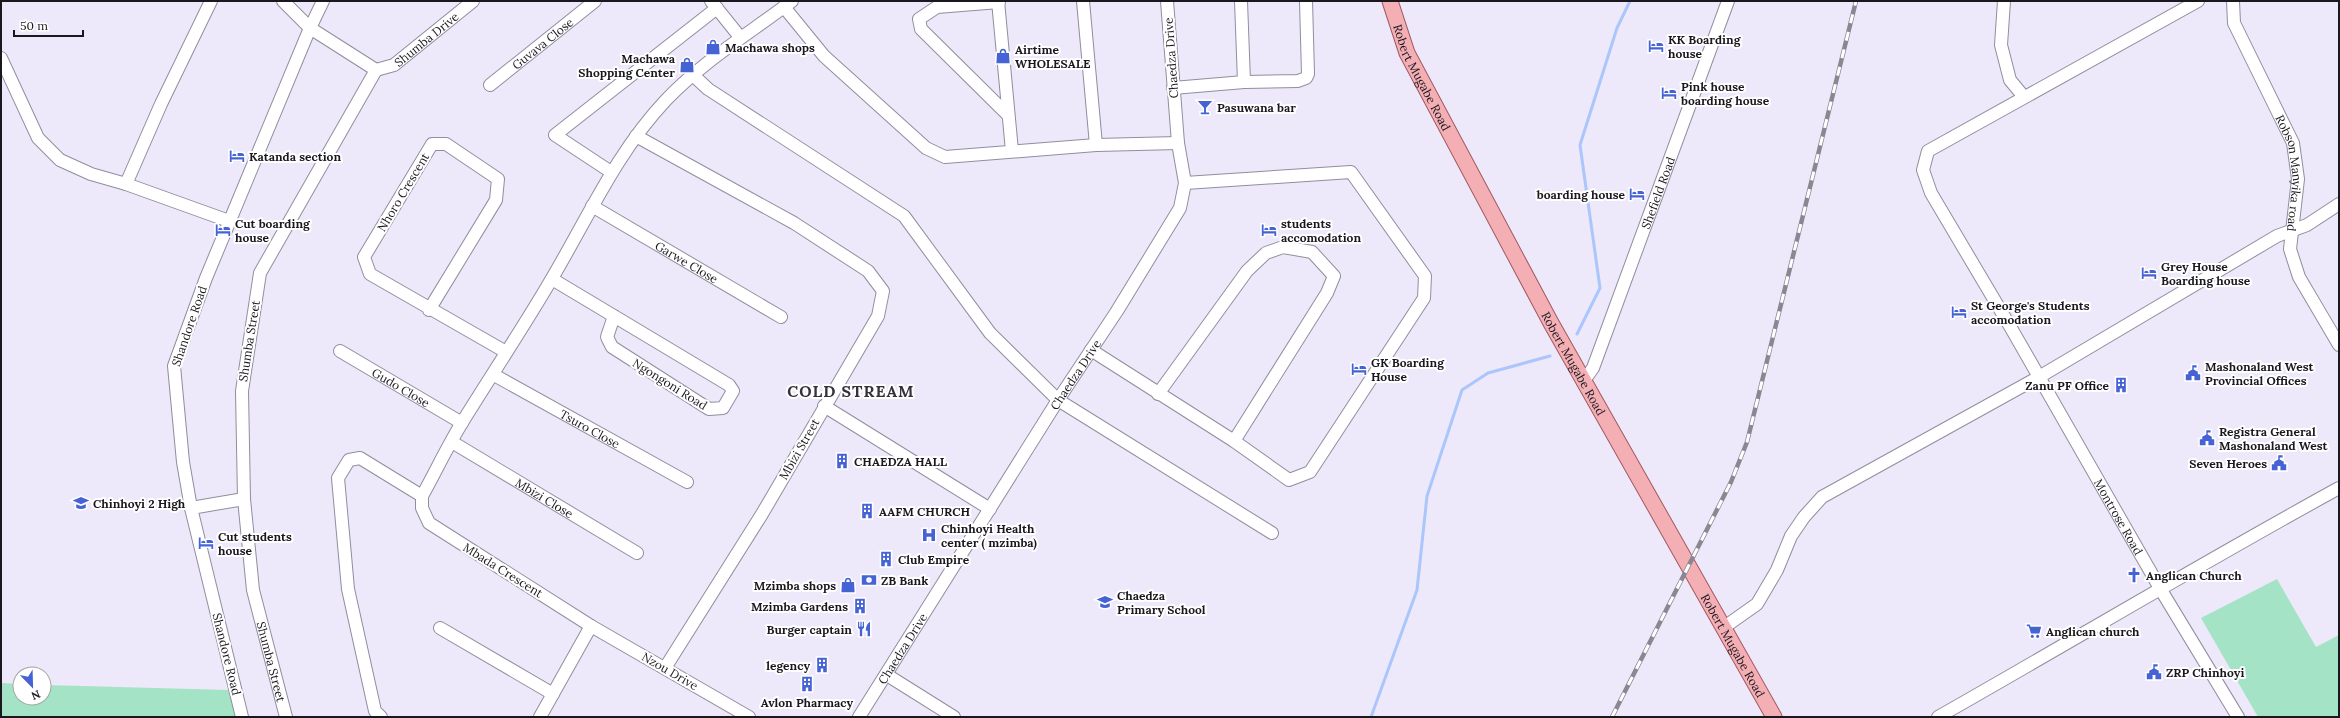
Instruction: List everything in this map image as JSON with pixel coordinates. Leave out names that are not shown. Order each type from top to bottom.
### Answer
[{"type":"main road","name":"Robert Mugabe Road","points":[[1390,1],[1407,53],[1583,382],[1774,717]]},
{"type":"street","points":[[126,184],[161,104],[211,1]]},
{"type":"street","points":[[283,1],[310,28],[376,70]]},
{"type":"street","name":"Shandore Road","points":[[242,717],[191,508],[183,462],[174,366],[229,221],[310,28],[323,1]]},
{"type":"street","name":"Shumba Drive","points":[[376,70],[394,65],[473,1]]},
{"type":"street","name":"Guvava Close","points":[[490,85],[594,1]]},
{"type":"street","points":[[1083,1],[1096,145]]},
{"type":"street","name":"Chaedza Drive","points":[[858,717],[887,675],[1058,400],[1180,208],[1185,183],[1178,143],[1167,1]]},
{"type":"street","points":[[1241,1],[1244,82]]},
{"type":"street","points":[[1173,88],[1244,82],[1298,81],[1306,78],[1308,74],[1306,1]]},
{"type":"street","name":"Shefield Road","points":[[1583,382],[1593,368],[1728,1]]},
{"type":"street","points":[[2004,1],[2001,45],[2010,80],[2024,97]]},
{"type":"street","name":"Montrose Road","points":[[2198,1],[1928,151],[1922,170],[1931,193],[2039,377],[2161,590],[2238,717]]},
{"type":"street","points":[[1008,115],[921,29],[919,19],[937,7],[999,2],[1012,151]]},
{"type":"street","name":"Robson Manyika road","points":[[2230,2],[2234,23],[2293,143],[2298,179],[2290,250],[2299,277],[2339,345]]},
{"type":"street","points":[[611,172],[555,135],[714,4],[740,37]]},
{"type":"street","points":[[381,717],[375,711],[348,589],[338,478],[349,460],[360,458],[422,496],[462,423],[494,375],[506,352],[552,279],[611,172],[636,136],[667,100],[740,37],[788,4],[824,56],[926,148],[945,157],[1096,145],[1178,143]]},
{"type":"street","points":[[1,58],[38,138],[60,160],[91,174],[126,184],[229,221]]},
{"type":"street","name":"Shumba Street","points":[[286,717],[253,590],[244,498],[242,391],[260,273],[376,70]]},
{"type":"street","points":[[694,76],[708,89],[904,216],[990,333],[1058,400],[1272,533]]},
{"type":"street","name":"Mbizi Street","points":[[636,136],[794,223],[868,271],[883,291],[878,316],[762,514],[665,668]]},
{"type":"street","name":"Nhoro Crescent","points":[[429,310],[496,200],[498,186],[498,179],[446,144],[432,144],[364,257],[370,274],[429,310],[506,352]]},
{"type":"street","points":[[1091,350],[1234,442],[1289,480],[1310,472],[1424,298],[1425,276],[1351,172],[1185,183]]},
{"type":"street","points":[[1724,628],[1757,604],[1777,570],[1791,536],[1804,517],[1822,497],[2039,377],[2277,236],[2307,225],[2339,204]]},
{"type":"street","name":"Garwe Close","points":[[592,206],[781,317]]},
{"type":"street","points":[[1158,394],[1247,271],[1266,253],[1283,247],[1312,252],[1334,276],[1328,293],[1234,442]]},
{"type":"street","name":"Ngongoni Road","points":[[552,279],[614,316],[729,385],[733,391],[723,408],[709,409],[612,347],[607,337],[614,316]]},
{"type":"street","name":"Gudo Close","points":[[340,351],[462,423]]},
{"type":"street","name":"Tsuro Close","points":[[494,375],[687,482]]},
{"type":"street","points":[[824,406],[990,510]]},
{"type":"street","name":"Mbizi Close","points":[[452,442],[637,553]]},
{"type":"street","points":[[1938,717],[2161,590],[2236,545],[2339,488]]},
{"type":"street","name":"Mbada Crescent","points":[[422,496],[422,508],[429,523],[591,626]]},
{"type":"street","points":[[191,508],[244,498]]},
{"type":"street","points":[[540,717],[591,626]]},
{"type":"street","name":"Nzou Drive","points":[[591,626],[748,717]]},
{"type":"street","points":[[440,628],[553,694]]},
{"type":"street","points":[[887,675],[954,717]]},
{"type":"green space","points":[[2277,579],[2316,647],[2339,635],[2339,717],[2258,717],[2201,618]]},
{"type":"green space","points":[[1,683],[12,684],[12,706],[52,706],[52,685],[230,690],[236,717],[1,717]]},
{"type":"waterway","points":[[1577,334],[1600,288],[1580,145],[1617,28],[1630,1]]},
{"type":"waterway","points":[[1371,717],[1417,590],[1427,496],[1462,390],[1488,373],[1550,356]]},
{"type":"railway","points":[[1612,717],[1731,482],[1747,442],[1856,1]]},
{"type":"place","name":"KK Boarding house","points":[[1656,46]]},
{"type":"place","name":"Machawa shops","points":[[713,47]]},
{"type":"place","name":"Airtime WHOLESALE","points":[[1003,56]]},
{"type":"place","name":"Machawa Shopping Center","points":[[687,65]]},
{"type":"place","name":"Pink house boarding house","points":[[1669,93]]},
{"type":"place","name":"Pasuwana bar","points":[[1205,107]]},
{"type":"place","name":"Katanda section","points":[[237,156]]},
{"type":"place","name":"boarding house","points":[[1637,194]]},
{"type":"place","name":"Cut boarding house","points":[[223,230]]},
{"type":"place","name":"students accomodation","points":[[1269,230]]},
{"type":"place","name":"Grey House Boarding house","points":[[2149,273]]},
{"type":"place","name":"St George's Students accomodation","points":[[1959,312]]},
{"type":"place","name":"GK Boarding House","points":[[1359,369]]},
{"type":"place","name":"Mashonaland West Provincial Offices","points":[[2193,373]]},
{"type":"place","name":"Zanu PF Office","points":[[2121,385]]},
{"type":"place","name":"Registra General Mashonaland West","points":[[2207,438]]},
{"type":"place","name":"CHAEDZA HALL","points":[[842,461]]},
{"type":"place","name":"Seven Heroes","points":[[2279,463]]},
{"type":"place","name":"Chinhoyi 2 High","points":[[81,503]]},
{"type":"place","name":"AAFM CHURCH","points":[[867,511]]},
{"type":"place","name":"Chinhoyi Health center ( mzimba)","points":[[929,535]]},
{"type":"place","name":"Cut students house","points":[[206,543]]},
{"type":"place","name":"Club Empire","points":[[886,559]]},
{"type":"place","name":"Anglican Church","points":[[2134,575]]},
{"type":"place","name":"ZB Bank","points":[[869,580]]},
{"type":"place","name":"Mzimba shops","points":[[848,585]]},
{"type":"place","name":"Chaedza Primary School","points":[[1105,602]]},
{"type":"place","name":"Mzimba Gardens","points":[[860,606]]},
{"type":"place","name":"Burger captain","points":[[864,629]]},
{"type":"place","name":"Anglican church","points":[[2034,631]]},
{"type":"place","name":"legency","points":[[822,665]]},
{"type":"place","name":"ZRP Chinhoyi","points":[[2154,672]]},
{"type":"place","name":"Avlon Pharmacy","points":[[807,684]]},
{"type":"district","name":"COLD STREAM","points":[[851,391]]}]
